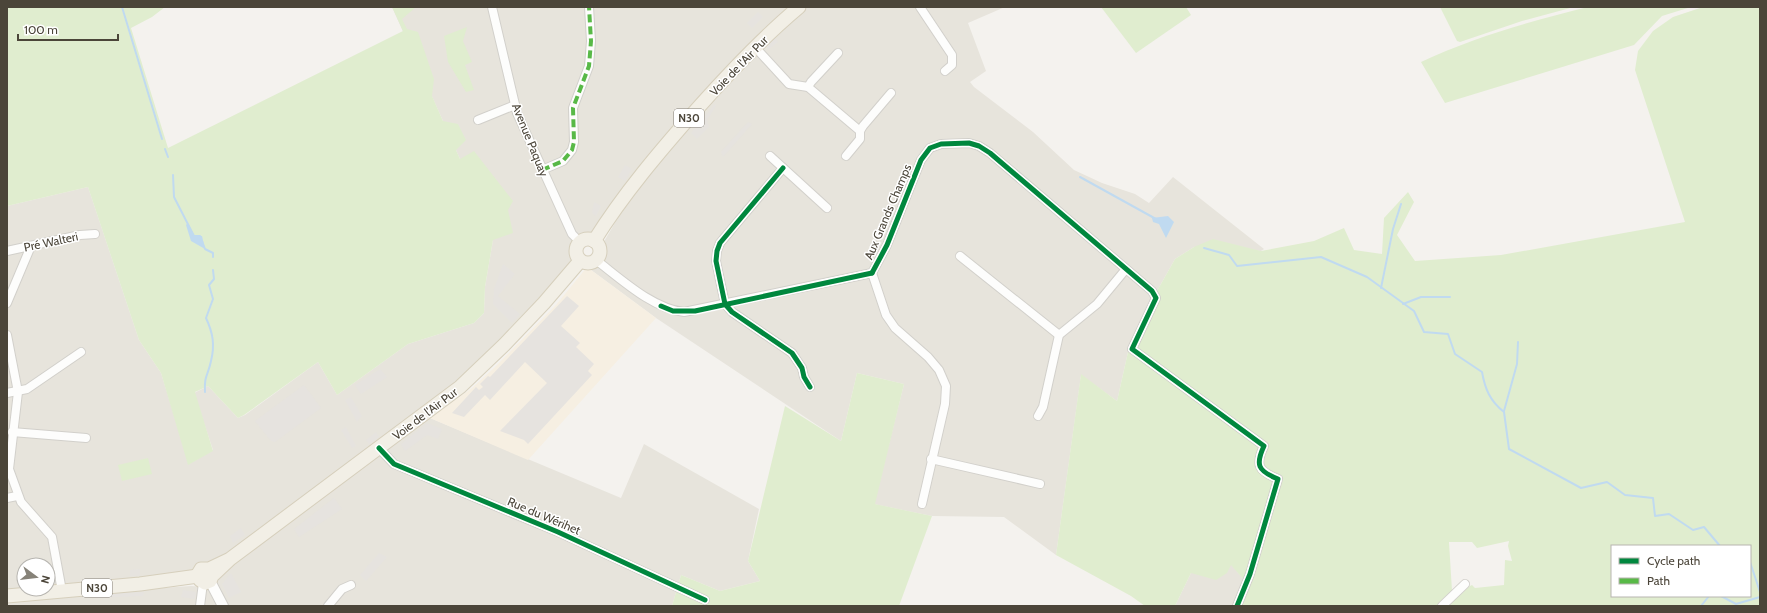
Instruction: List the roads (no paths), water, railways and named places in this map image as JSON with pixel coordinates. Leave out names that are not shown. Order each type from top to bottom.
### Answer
[{"type":"main road","name":"Voie de l'Air Pur","points":[[594,241],[640,174],[755,47],[798,7]]},
{"type":"main road","points":[[587,240],[594,241],[600,250],[596,260],[588,263],[580,261],[576,251],[580,242],[587,240]]},
{"type":"main road","name":"Voie de l'Air Pur","points":[[206,577],[433,408],[484,365],[544,303],[580,261]]},
{"type":"main road","name":"N30","points":[[7,596],[206,577]]},
{"type":"street","name":"Avenue Paquay","points":[[492,7],[516,113],[572,234],[580,242]]},
{"type":"street","points":[[542,170],[563,161],[572,150],[574,142],[573,108],[589,66],[591,41],[589,7]]},
{"type":"street","points":[[920,7],[952,55],[952,65],[945,71]]},
{"type":"street","points":[[755,47],[790,84],[797,87],[808,87],[860,132]]},
{"type":"street","points":[[808,87],[838,53]]},
{"type":"street","points":[[846,156],[860,139],[860,132],[863,126],[892,93]]},
{"type":"street","points":[[478,120],[515,105]]},
{"type":"street","name":"Aux Grands Champs","points":[[596,260],[652,301],[673,311],[695,311],[872,273],[887,245],[921,160],[930,148],[941,144],[979,146],[990,153],[1152,291],[1156,298],[1132,350],[1264,446],[1258,458],[1259,466],[1264,472],[1278,479],[1250,574],[1237,606]]},
{"type":"street","points":[[770,156],[827,208]]},
{"type":"street","points":[[783,168],[720,243],[716,261],[725,304],[732,312],[792,353],[802,368],[804,377],[810,387]]},
{"type":"street","name":"Pré Walteri","points":[[7,251],[80,235],[95,234]]},
{"type":"street","points":[[7,303],[31,246]]},
{"type":"street","points":[[960,256],[1059,335]]},
{"type":"street","points":[[1038,416],[1042,407],[1059,335],[1097,304],[1126,269]]},
{"type":"street","points":[[872,273],[886,315],[895,328],[928,357],[939,370],[946,386],[945,404],[931,459],[922,504]]},
{"type":"street","points":[[7,335],[18,392],[12,432],[9,469],[17,496],[52,537],[62,591]]},
{"type":"street","points":[[7,393],[27,389],[81,352]]},
{"type":"street","points":[[12,432],[86,438]]},
{"type":"street","name":"Rue du Wérihet","points":[[379,448],[394,464],[558,532],[704,600]]},
{"type":"street","points":[[931,459],[1040,484]]},
{"type":"street","points":[[7,498],[17,496]]},
{"type":"street","points":[[200,606],[206,577]]},
{"type":"street","points":[[206,577],[223,606]]},
{"type":"street","points":[[1442,606],[1465,584]]},
{"type":"street","points":[[328,606],[342,589],[351,585]]},
{"type":"water","points":[[1168,216],[1174,222],[1166,238],[1159,224],[1153,222],[1152,218]]},
{"type":"water","points":[[188,223],[194,236],[202,236],[205,249],[191,241],[186,225]]},
{"type":"waterway","points":[[122,7],[162,139]]},
{"type":"waterway","points":[[165,149],[168,157]]},
{"type":"waterway","points":[[173,175],[174,197],[194,236],[200,236]]},
{"type":"waterway","points":[[1080,177],[1156,219]]},
{"type":"waterway","points":[[1381,288],[1393,229],[1401,204]]},
{"type":"waterway","points":[[202,241],[205,249],[213,253],[213,257]]},
{"type":"waterway","points":[[1204,248],[1229,255],[1237,266],[1321,257],[1367,277],[1414,311],[1424,332],[1448,334],[1455,354],[1482,372],[1489,394],[1495,404],[1504,412],[1509,449],[1581,488],[1607,482],[1625,495],[1653,498],[1655,516],[1669,514],[1693,530],[1704,527],[1719,545]]},
{"type":"waterway","points":[[205,392],[206,379],[213,350],[212,334],[206,318],[213,299],[209,285],[214,279],[213,270]]},
{"type":"waterway","points":[[1403,304],[1421,297],[1450,297]]},
{"type":"waterway","points":[[1504,411],[1517,364],[1518,342]]},
{"type":"waterway","points":[[1751,565],[1760,592]]},
{"type":"waterway","points":[[1701,606],[1708,597]]},
{"type":"waterway","points":[[1723,597],[1736,604],[1760,597]]}]
